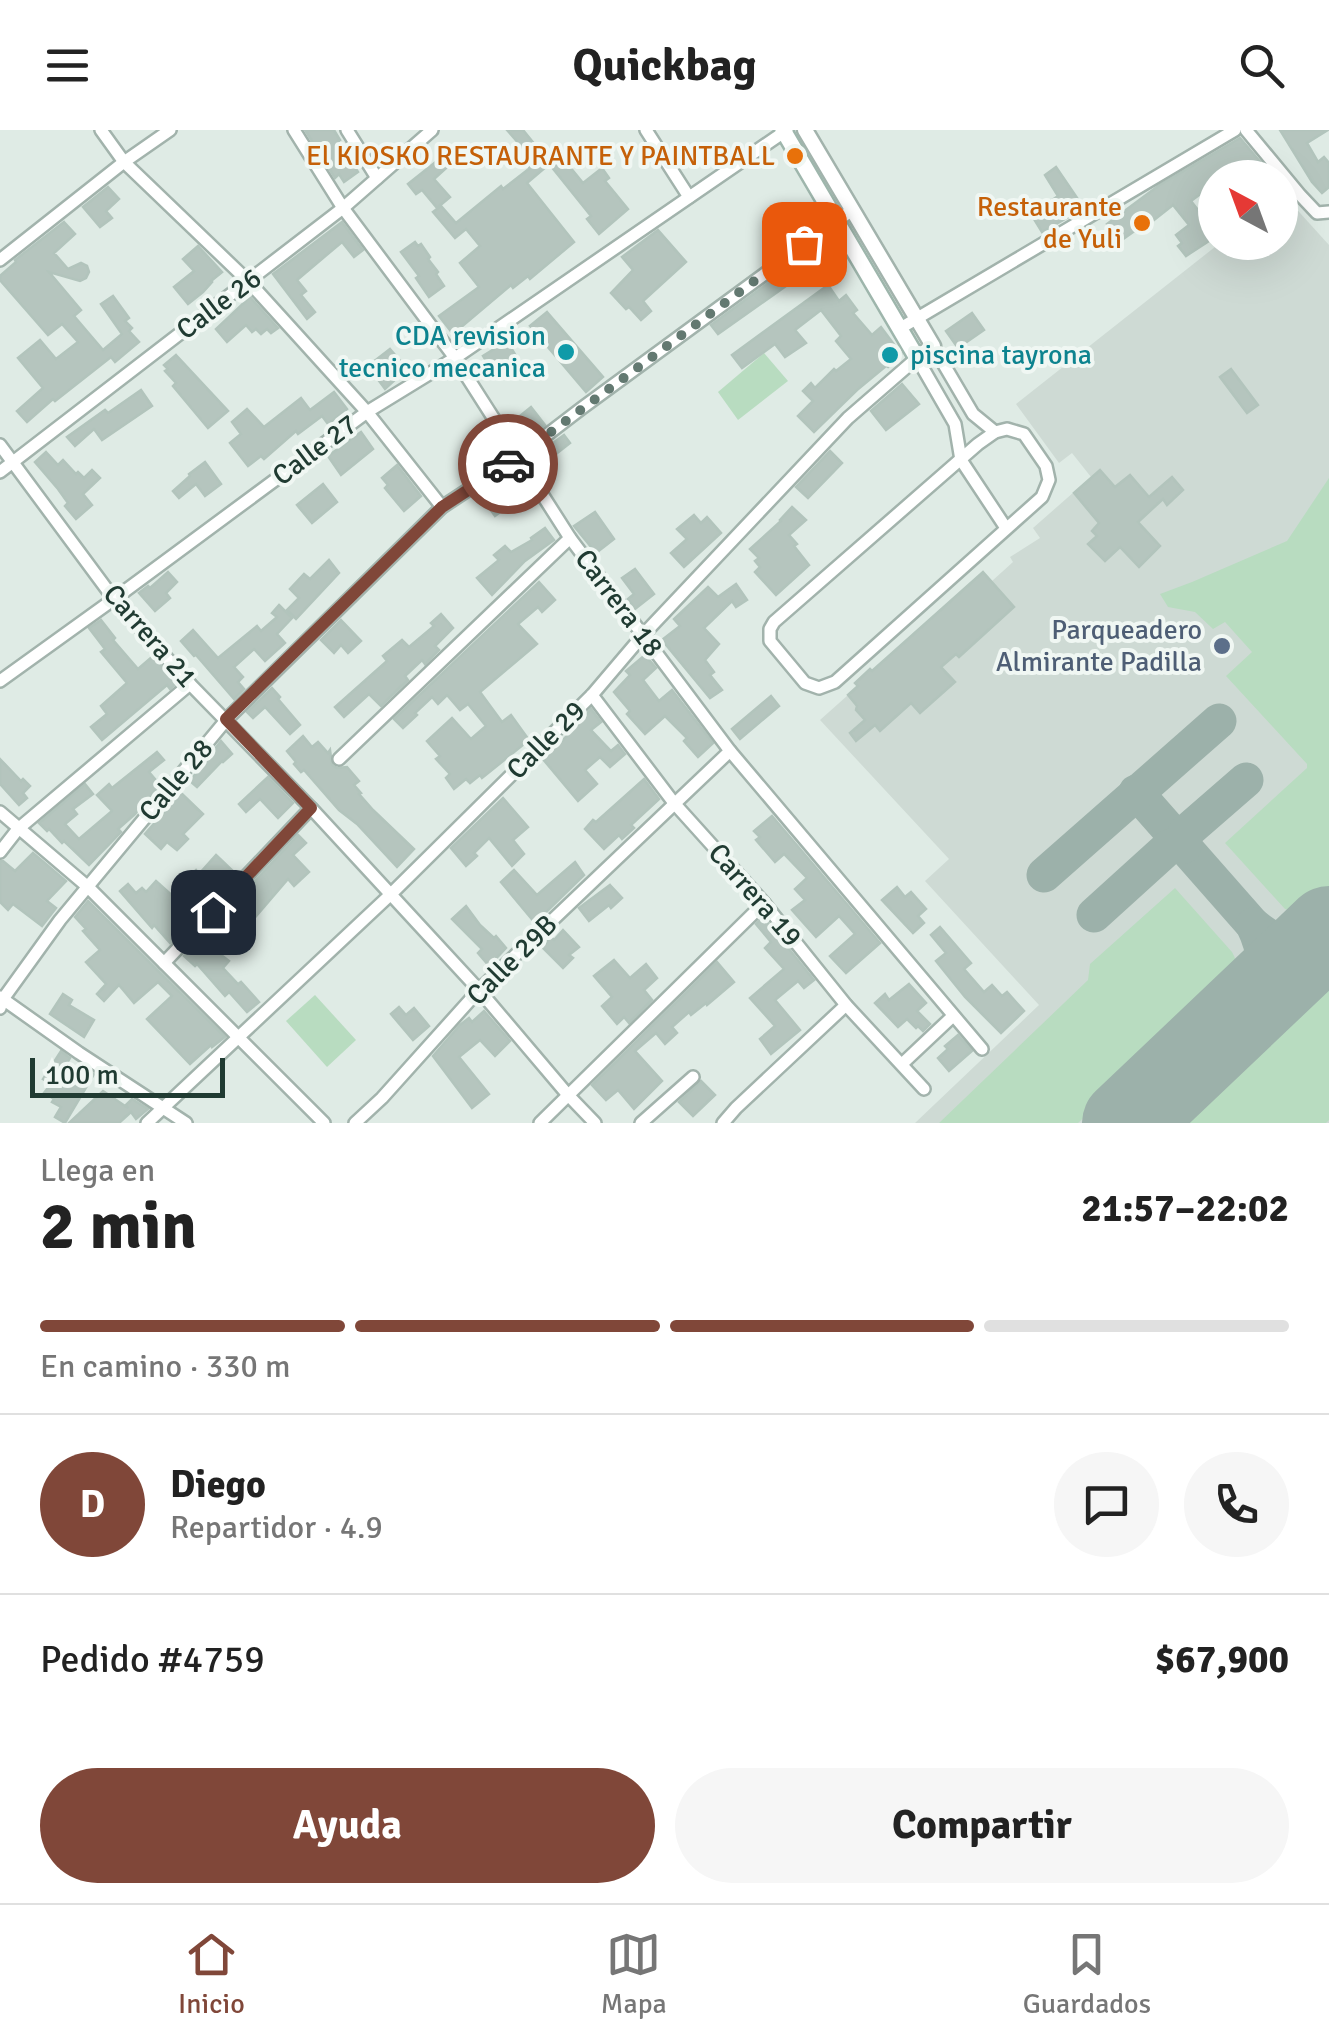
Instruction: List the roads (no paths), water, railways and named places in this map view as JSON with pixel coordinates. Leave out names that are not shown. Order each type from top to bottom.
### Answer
[{"type":"main road","points":[[784,130],[917,358]]},
{"type":"street","points":[[101,130],[124,162],[249,282],[367,412],[442,507]]},
{"type":"street","points":[[0,260],[170,130]]},
{"type":"street","name":"Carrera 18","points":[[294,130],[343,208],[455,358],[570,538],[730,751],[982,1049]]},
{"type":"street","points":[[347,130],[377,178]]},
{"type":"street","points":[[646,130],[689,197]]},
{"type":"street","name":"Calle 27","points":[[0,681],[367,412],[455,358],[784,130]]},
{"type":"street","points":[[805,130],[973,414],[995,432]]},
{"type":"street","points":[[899,329],[1235,130]]},
{"type":"street","points":[[1246,130],[1308,204],[1318,212],[1329,212]]},
{"type":"street","name":"Calle 26","points":[[0,472],[343,208],[426,132]]},
{"type":"street","name":"Calle 28","points":[[1,1001],[60,920],[226,719],[442,507],[518,457],[852,210]]},
{"type":"street","name":"Calle 29","points":[[147,1123],[390,895],[592,695],[643,635],[848,418],[933,346]]},
{"type":"street","points":[[917,358],[955,424],[961,460],[1006,528]]},
{"type":"street","points":[[1008,428],[1024,434],[1049,475],[1042,496],[835,682],[819,688],[805,683],[774,648],[769,636],[774,622],[995,432],[1008,428]]},
{"type":"street","name":"Carrera 21","points":[[0,446],[114,599],[311,808],[595,1123]]},
{"type":"street","points":[[340,759],[570,538]]},
{"type":"street","points":[[0,852],[18,829],[190,684]]},
{"type":"street","name":"Carrera 19","points":[[592,695],[674,803],[764,903],[846,1005],[924,1088]]},
{"type":"street","name":"Calle 29B","points":[[355,1123],[478,990],[730,751]]},
{"type":"street","points":[[164,963],[311,808]]},
{"type":"street","points":[[0,812],[88,887],[324,1123]]},
{"type":"street","points":[[540,1123],[764,903]]},
{"type":"street","points":[[1,1001],[186,1123]]},
{"type":"street","points":[[723,1123],[846,1005]]},
{"type":"street","points":[[902,1064],[954,1016]]},
{"type":"street","points":[[641,1123],[693,1077]]},
{"type":"place","name":"El KIOSKO RESTAURANTE Y PAINTBALL","points":[[795,156]]},
{"type":"place","name":"Restaurante de Yuli","points":[[1142,223]]},
{"type":"place","name":"CDA revision tecnico mecanica","points":[[566,352]]},
{"type":"place","name":"piscina tayrona","points":[[890,355]]},
{"type":"place","name":"Parqueadero Almirante Padilla","points":[[1222,646]]}]
